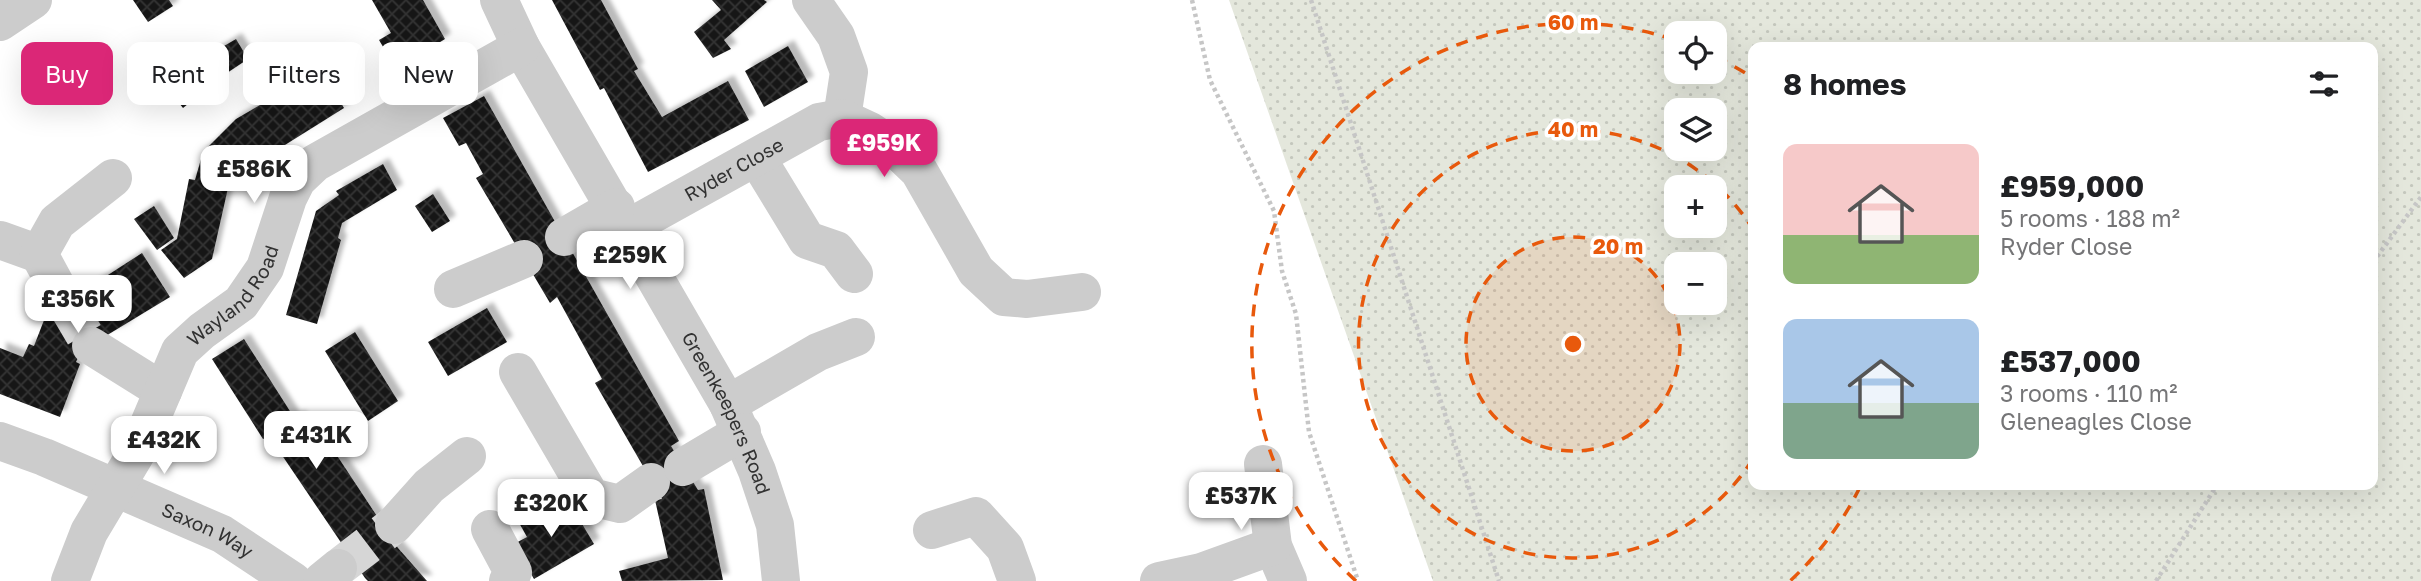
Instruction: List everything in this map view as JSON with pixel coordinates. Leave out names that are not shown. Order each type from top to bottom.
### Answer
[{"type":"street","points":[[0,22],[33,0]]},
{"type":"street","name":"Greenkeepers Road","points":[[499,0],[521,47],[622,217],[735,418],[775,525],[781,581]]},
{"type":"street","points":[[811,0],[836,36],[849,72],[842,118],[870,131],[894,147],[919,171],[976,271],[1004,297],[1027,299],[1082,292]]},
{"type":"street","name":"Wayland Road","points":[[70,581],[89,531],[138,450],[180,351],[202,331],[241,303],[265,268],[288,198],[297,180],[315,163],[521,47]]},
{"type":"street","name":"Ryder Close","points":[[564,237],[622,217],[757,158],[819,122],[842,118]]},
{"type":"street","points":[[757,158],[807,240],[836,250],[853,274]]},
{"type":"street","points":[[39,254],[57,222],[113,178]]},
{"type":"street","points":[[0,240],[39,254],[65,302]]},
{"type":"street","points":[[453,289],[524,259]]},
{"type":"street","points":[[518,372],[592,497],[620,504],[667,474],[818,352],[856,337]]},
{"type":"street","points":[[91,346],[163,391]]},
{"type":"street","name":"Saxon Way","points":[[0,441],[114,486],[222,534],[293,581]]},
{"type":"street","points":[[394,525],[429,486],[467,456]]},
{"type":"street","points":[[1263,464],[1273,546],[1288,581]]},
{"type":"street","points":[[932,530],[976,516],[1005,548],[1017,581]]},
{"type":"street","points":[[490,529],[513,572],[509,581]]},
{"type":"street","points":[[1159,581],[1201,572],[1273,546]]},
{"type":"path","points":[[1192,0],[1210,79],[1274,211],[1282,271],[1296,314],[1308,432],[1358,581]]},
{"type":"path","points":[[1311,0],[1499,581]]},
{"type":"path","points":[[2378,255],[2421,197]]},
{"type":"path","points":[[2156,581],[2214,490]]},
{"type":"shaded area","points":[[1229,0],[2421,0],[2421,581],[1433,581]]},
{"type":"building","points":[[133,0],[169,0],[173,6],[148,22]]},
{"type":"building","points":[[372,0],[423,0],[445,39],[440,42],[380,42],[379,40],[391,33]]},
{"type":"building","points":[[552,0],[601,0],[638,69],[634,71],[662,117],[728,81],[749,120],[648,172],[604,88],[600,90]]},
{"type":"building","points":[[712,0],[767,2],[724,40],[731,49],[713,58],[694,32],[721,10]]},
{"type":"building","points":[[236,39],[243,51],[243,62],[229,72],[229,43]]},
{"type":"building","points":[[788,46],[808,82],[764,107],[745,71]]},
{"type":"building","points":[[484,96],[679,441],[671,446],[698,490],[704,489],[723,580],[622,581],[619,571],[668,558],[655,500],[662,499],[595,383],[602,379],[557,297],[550,303],[476,178],[483,174],[466,143],[459,146],[443,118],[467,105],[478,105],[478,99]]},
{"type":"building","points":[[260,105],[342,105],[344,108],[261,160],[237,170],[233,190],[228,188],[212,259],[184,278],[161,250],[177,239],[189,179],[195,180],[203,152],[236,119]]},
{"type":"building","points":[[383,164],[397,190],[342,223],[338,238],[341,240],[317,324],[286,315],[316,211],[339,195],[336,191]]},
{"type":"building","points":[[433,194],[450,221],[432,232],[415,206]]},
{"type":"building","points":[[154,206],[174,238],[157,250],[134,219]]},
{"type":"building","points":[[142,253],[170,297],[81,351],[76,362],[80,364],[60,417],[0,394],[0,348],[23,357],[29,344],[34,346],[46,315]]},
{"type":"building","points":[[487,308],[507,342],[448,376],[428,342]]},
{"type":"building","points":[[355,332],[398,401],[368,421],[325,351]]},
{"type":"building","points":[[244,339],[295,419],[299,416],[325,456],[334,451],[398,548],[427,581],[368,581],[365,578],[269,436],[263,439],[212,359]]},
{"type":"building","points":[[549,503],[556,516],[572,507],[594,544],[534,579],[514,544],[527,537],[518,521]]},
{"type":"tunnel","points":[[65,302],[91,346]]},
{"type":"tunnel","points":[[338,568],[394,525]]}]
